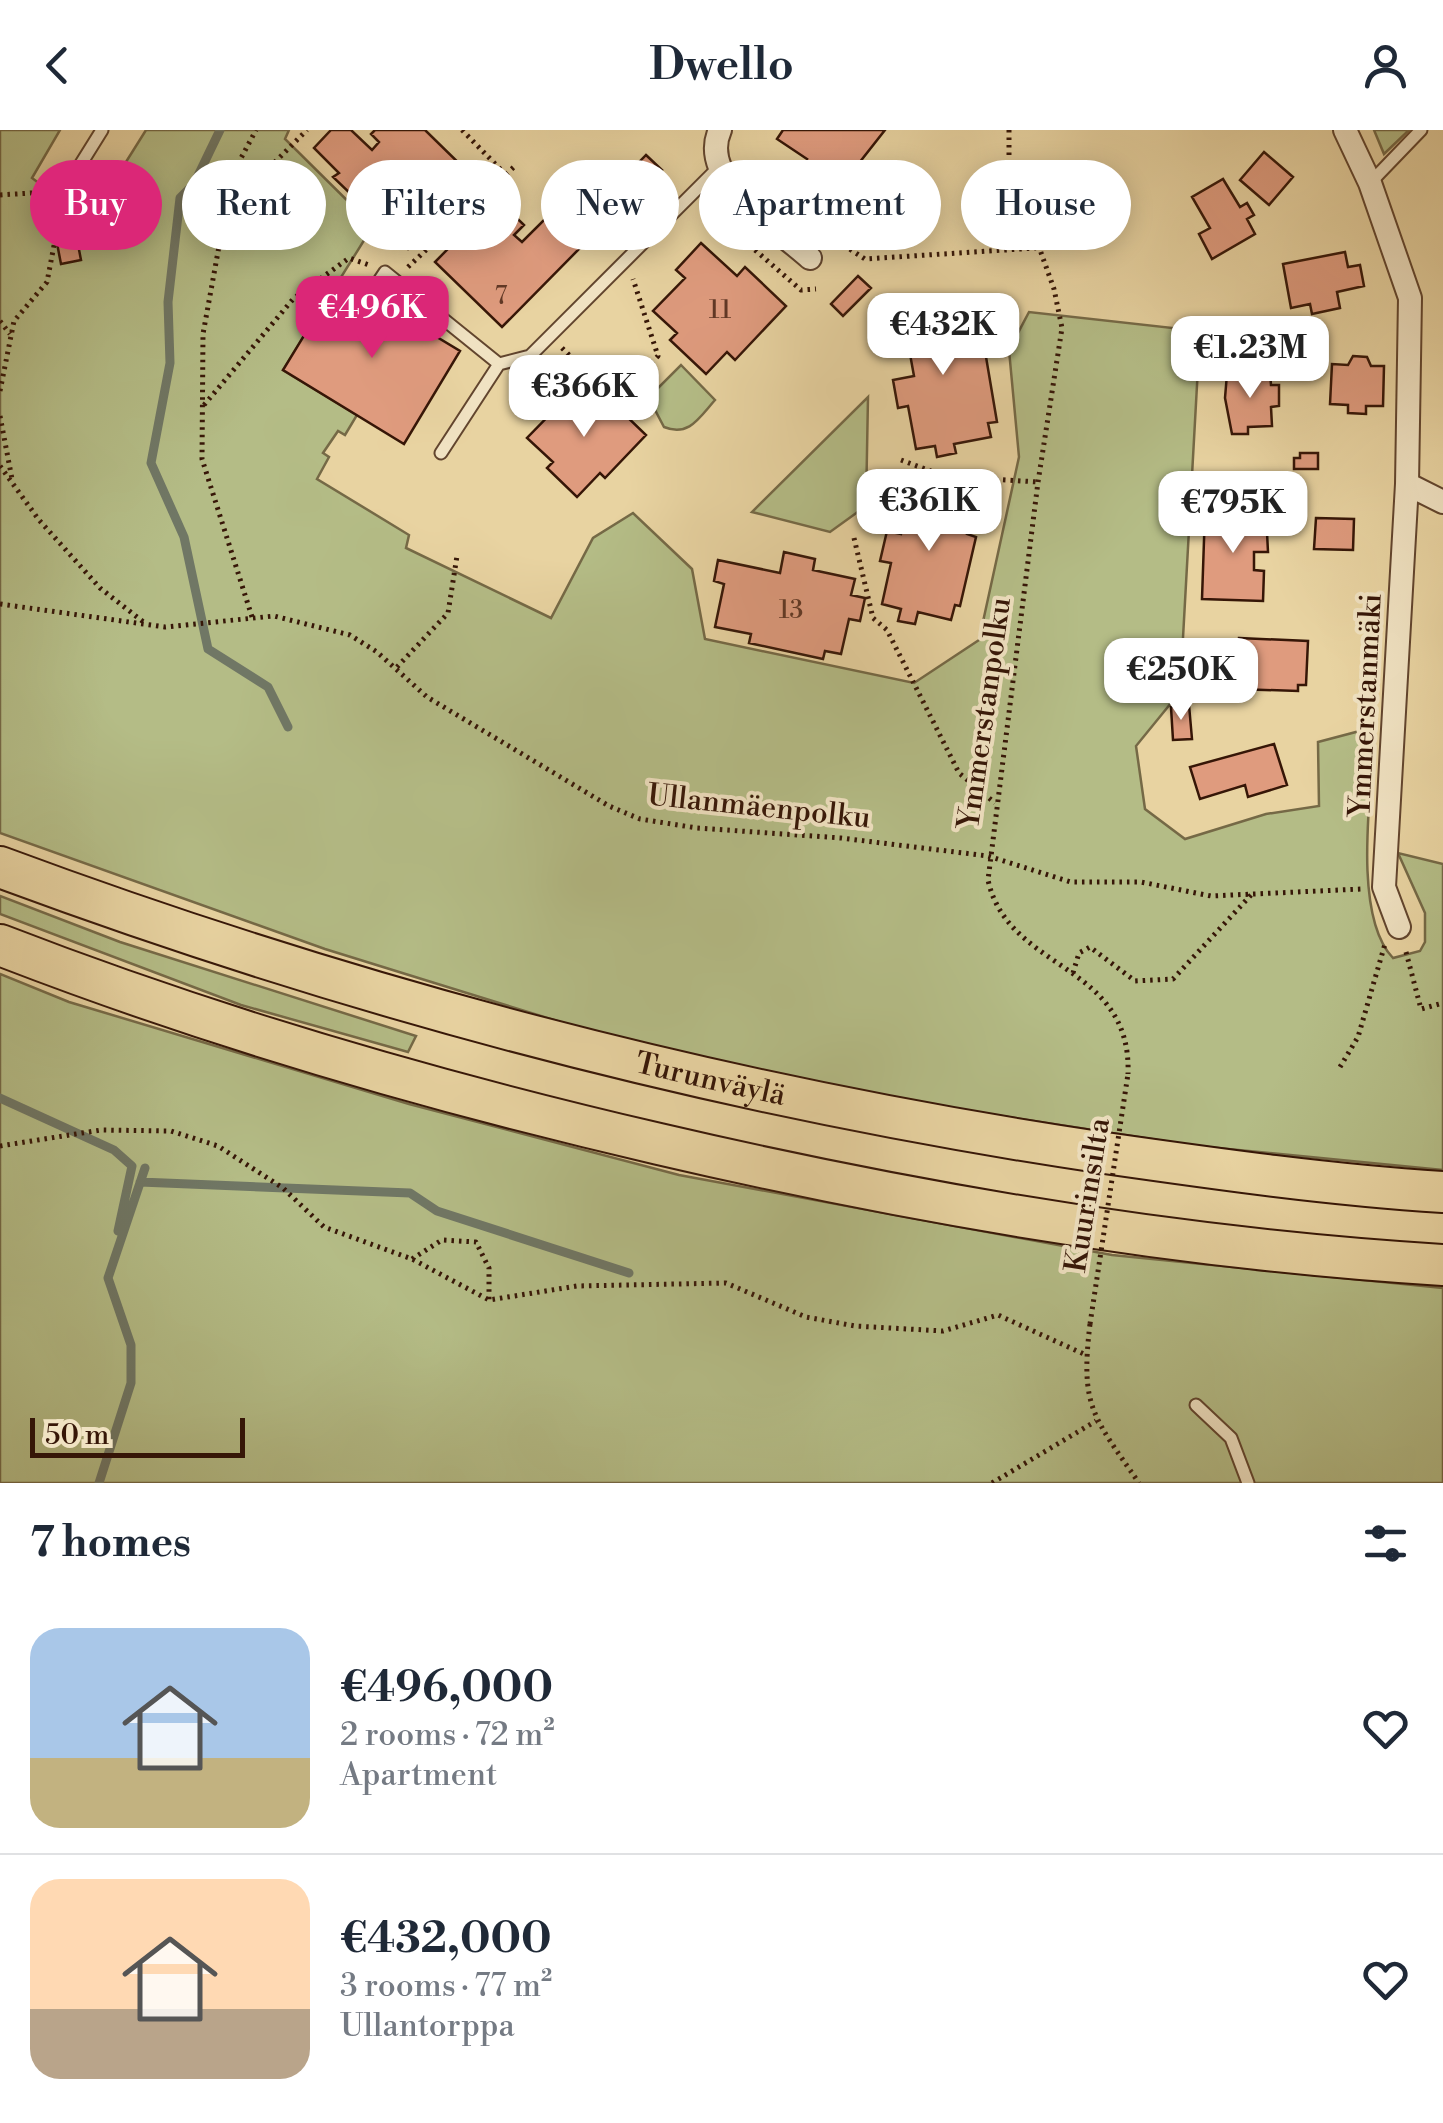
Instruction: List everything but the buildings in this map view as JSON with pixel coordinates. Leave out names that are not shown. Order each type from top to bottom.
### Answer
[{"type":"highway","name":"Turunväylä","points":[[0,867],[118,911],[369,992],[780,1097],[982,1135],[1155,1160],[1443,1192]]},
{"type":"highway","points":[[0,945],[334,1060],[536,1115],[745,1164],[970,1210],[1197,1242],[1443,1266]]},
{"type":"street","points":[[715,160],[713,153],[720,130]]},
{"type":"street","name":"Ymmerstanmäki","points":[[1344,130],[1370,182],[1410,298],[1407,484],[1384,888],[1400,926]]},
{"type":"street","points":[[801,250],[810,258]]},
{"type":"street","points":[[1407,484],[1443,502]]},
{"type":"lane","points":[[83,160],[102,130]]},
{"type":"lane","points":[[1370,182],[1420,130]]},
{"type":"lane","points":[[441,453],[499,364],[530,356],[699,187]]},
{"type":"lane","points":[[369,296],[384,272],[499,364]]},
{"type":"lane","points":[[1196,1406],[1231,1438],[1248,1483]]},
{"type":"path","points":[[240,160],[256,130]]},
{"type":"path","points":[[277,160],[307,130]]},
{"type":"path","points":[[462,130],[491,160]]},
{"type":"path","name":"Ymmerstanpolku","points":[[1008,160],[1009,130]]},
{"type":"path","points":[[0,195],[30,193]]},
{"type":"path","points":[[0,392],[14,321],[47,282],[53,250]]},
{"type":"path","points":[[218,250],[202,334],[202,458],[252,618]]},
{"type":"path","points":[[414,261],[426,250]]},
{"type":"path","points":[[853,250],[866,258],[1002,250]]},
{"type":"path","name":"Ymmerstanpolku","points":[[1037,250],[1054,289],[1062,328],[988,856],[992,898],[1012,928],[1099,992],[1120,1021],[1129,1050],[1128,1074]]},
{"type":"path","points":[[202,407],[294,298],[350,258]]},
{"type":"path","points":[[549,336],[615,401],[658,356],[626,258]]},
{"type":"path","points":[[0,321],[11,335]]},
{"type":"path","points":[[0,416],[12,482]]},
{"type":"path","points":[[901,460],[944,476],[1038,482]]},
{"type":"path","points":[[0,466],[39,520],[100,588],[147,624]]},
{"type":"path","points":[[854,538],[873,618],[887,630],[958,773],[995,804]]},
{"type":"path","points":[[396,668],[448,614],[457,556]]},
{"type":"path","name":"Ullanmäenpolku","points":[[0,604],[165,627],[274,616],[350,635],[396,668],[427,697],[609,806],[640,819],[988,856],[1071,882],[1140,882],[1211,896],[1384,888]]},
{"type":"path","points":[[1074,973],[1080,953],[1090,947],[1135,981],[1173,980],[1252,894]]},
{"type":"path","points":[[1400,926],[1421,1009],[1443,1003]]},
{"type":"path","points":[[1340,1068],[1358,1037],[1386,941],[1400,926]]},
{"type":"path","name":"Kuurinsilta","points":[[1096,1421],[1084,1383],[1086,1355],[1128,1074]]},
{"type":"path","points":[[0,1146],[101,1130],[170,1130],[218,1146],[283,1188],[324,1227],[412,1259],[489,1300],[577,1286],[726,1283],[806,1316],[856,1326],[943,1331],[998,1315],[1086,1355]]},
{"type":"path","points":[[412,1259],[442,1240],[476,1242],[488,1268],[489,1300]]},
{"type":"path","points":[[992,1483],[1096,1421],[1138,1483]]},
{"type":"green space","points":[[0,130],[60,130],[42,160],[30,160],[30,250],[162,250],[162,160],[127,160],[146,130],[289,130],[285,139],[306,160],[182,160],[182,250],[326,250],[326,180],[346,199],[346,250],[358,250],[283,370],[357,415],[345,435],[338,431],[323,453],[329,457],[317,479],[409,535],[406,548],[551,618],[593,538],[633,513],[692,569],[705,639],[914,683],[979,640],[1019,457],[1009,350],[1029,312],[1200,331],[1180,692],[1136,746],[1145,809],[1185,839],[1266,814],[1319,806],[1318,742],[1375,727],[1368,814],[1368,881],[1380,938],[1393,958],[1420,951],[1425,942],[1425,913],[1398,853],[1443,864],[1443,1170],[1197,1146],[929,1105],[625,1042],[325,949],[0,833]]},
{"type":"green space","points":[[1374,130],[1409,130],[1384,154]]},
{"type":"green space","points":[[681,365],[715,400],[693,424],[680,430],[664,427],[654,408],[655,391]]},
{"type":"green space","points":[[868,397],[866,506],[830,532],[752,512]]},
{"type":"green space","points":[[0,896],[120,942],[416,1036],[408,1052],[241,1005],[0,914]]},
{"type":"green space","points":[[0,974],[69,1002],[409,1104],[679,1175],[1112,1255],[1443,1288],[1443,1483],[0,1483]]},
{"type":"waterway","points":[[220,130],[194,184],[180,198],[168,302],[170,363],[151,463],[184,537],[208,649],[268,687],[288,727]]},
{"type":"waterway","points":[[0,1098],[114,1150],[132,1166],[118,1231]]},
{"type":"waterway","points":[[99,1483],[131,1383],[131,1345],[108,1278],[145,1168]]},
{"type":"waterway","points":[[140,1182],[410,1193],[437,1211],[629,1273]]}]
